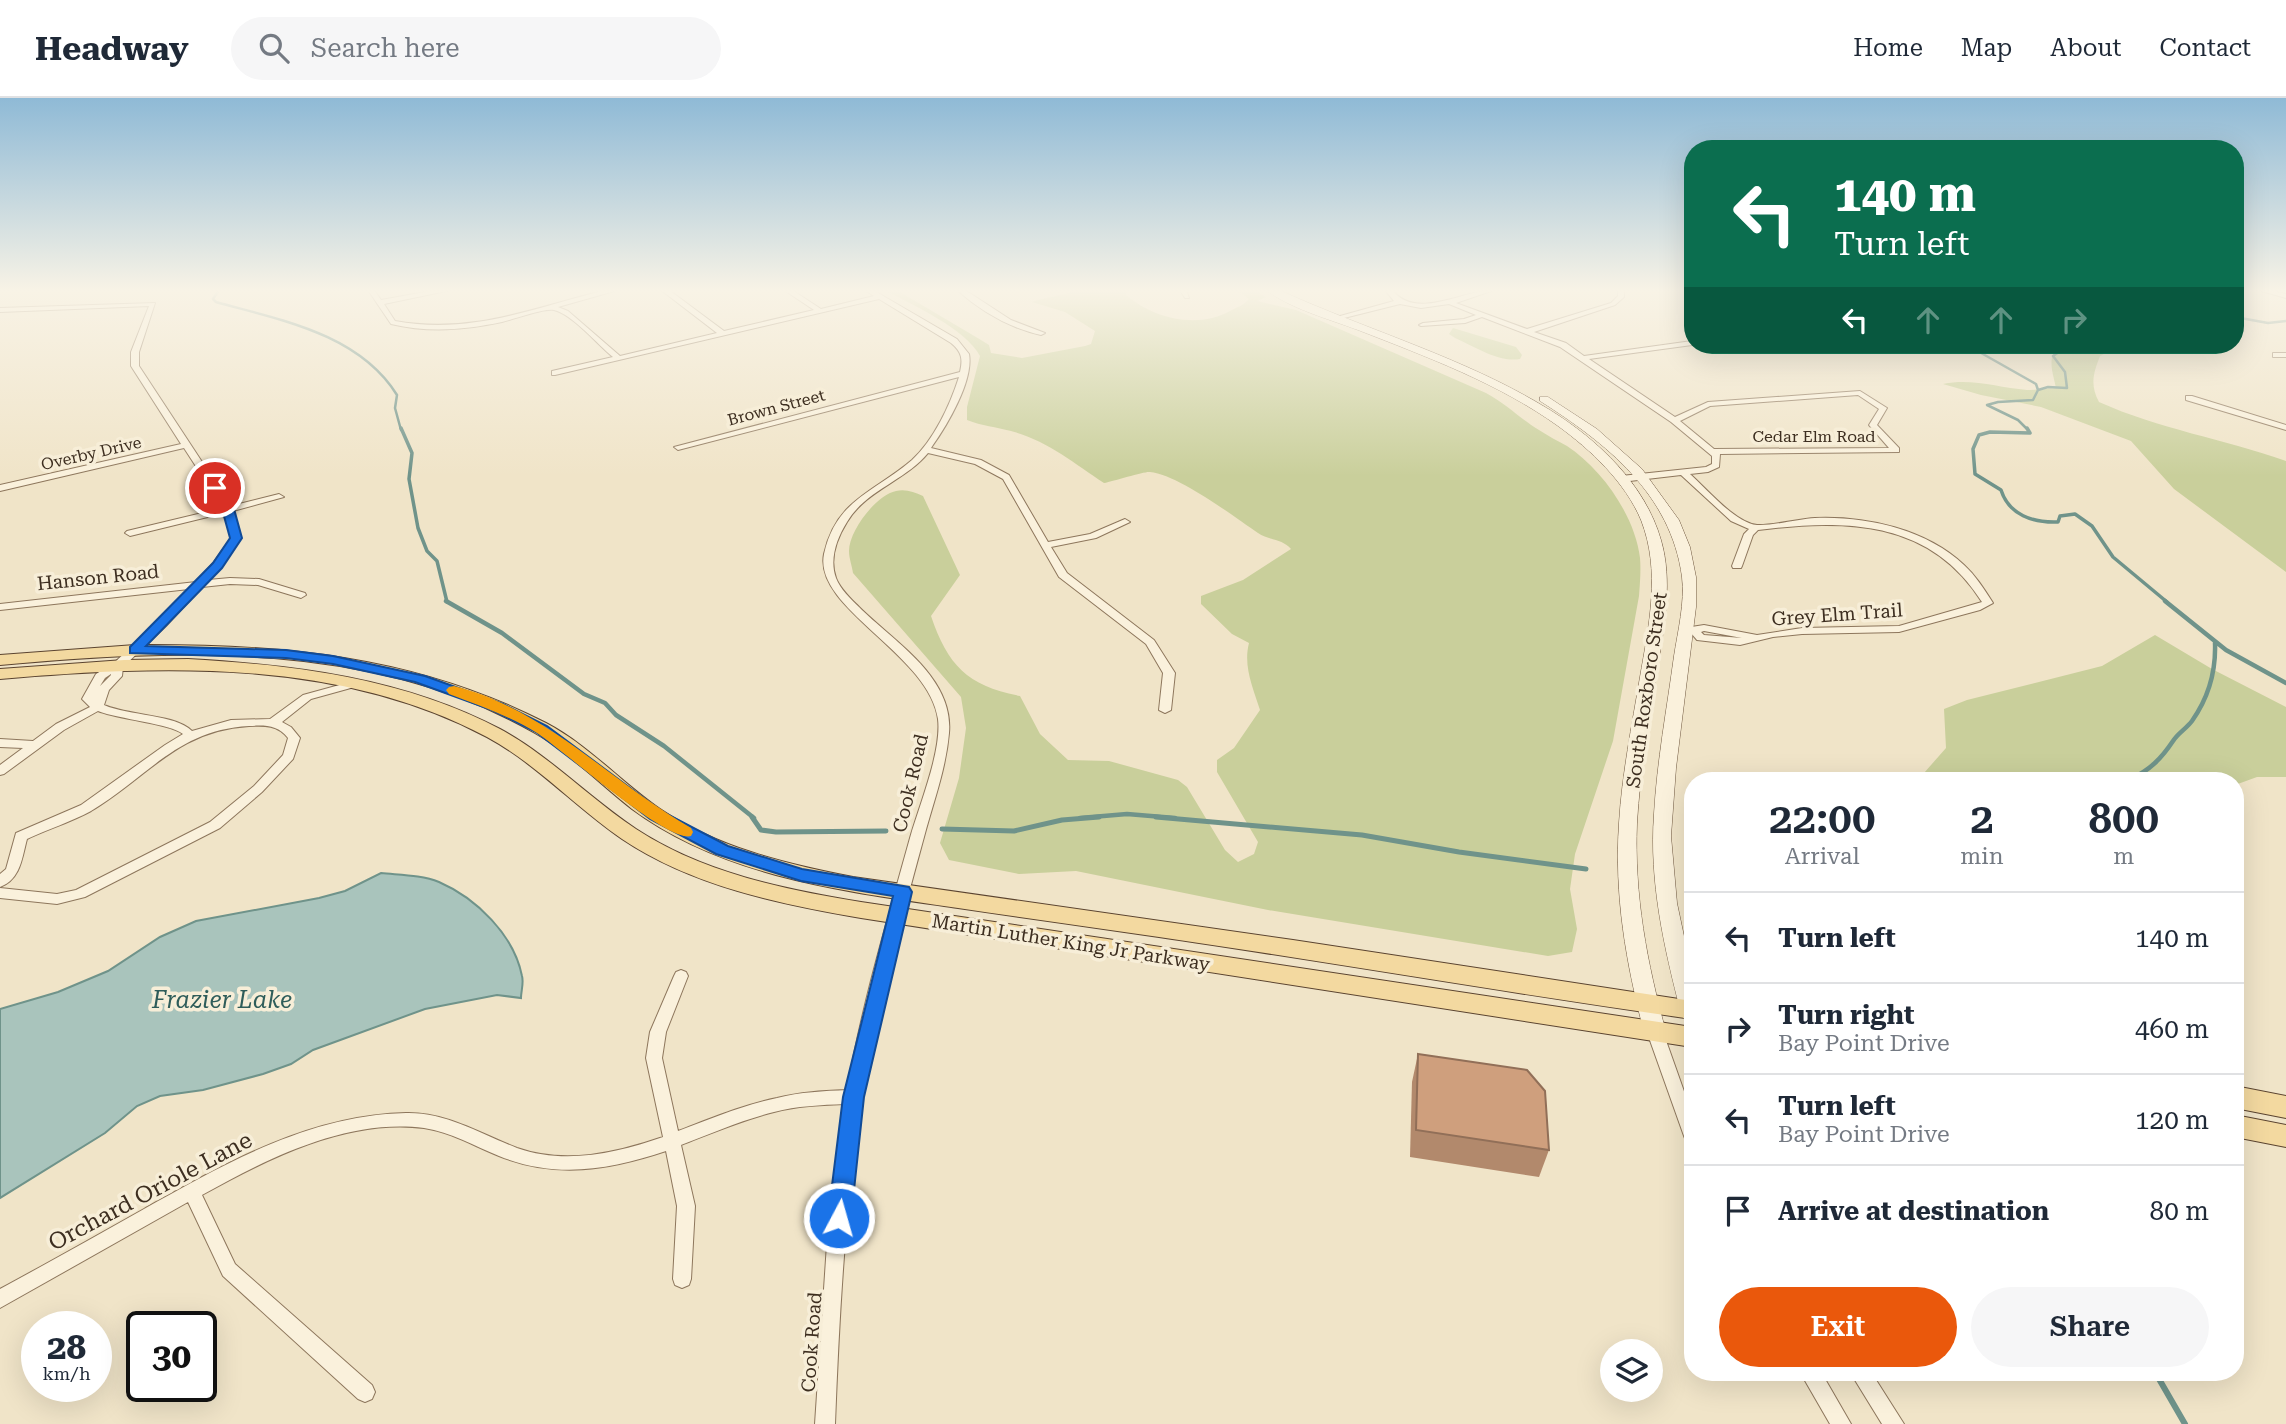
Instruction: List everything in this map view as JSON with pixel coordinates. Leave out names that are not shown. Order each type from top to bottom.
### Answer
[{"type":"main road","name":"Martin Luther King Jr Parkway","points":[[0,660],[135,650],[286,654],[333,660],[420,679],[498,707],[541,729],[656,815],[722,850],[801,875],[1684,1009]]},
{"type":"main road","name":"Martin Luther King Jr Parkway","points":[[0,674],[118,665],[235,667],[308,675],[354,684],[420,702],[490,731],[548,767],[630,835],[688,864],[783,895],[896,915],[1684,1036]]},
{"type":"main road","points":[[2244,1099],[2286,1107]]},
{"type":"main road","points":[[2244,1128],[2286,1136]]},
{"type":"street","points":[[0,771],[72,719],[98,707],[106,685],[116,676],[118,665],[217,565],[236,538],[228,509],[134,360],[137,352]]},
{"type":"street","points":[[611,352],[618,358]]},
{"type":"street","points":[[555,373],[645,352]]},
{"type":"street","points":[[963,352],[966,357],[963,374]]},
{"type":"street","name":"South Roxboro Street","points":[[1423,352],[1527,401],[1582,440],[1621,479],[1636,499],[1650,528],[1660,572],[1659,614],[1634,762],[1627,847],[1631,908],[1647,1002],[1684,1114]]},
{"type":"street","name":"South Roxboro Street","points":[[1438,352],[1493,373],[1543,398],[1595,432],[1643,477],[1674,527],[1686,561],[1689,579],[1690,630],[1665,798],[1662,861],[1668,918],[1684,980]]},
{"type":"street","points":[[1574,352],[1674,421],[1713,452],[1716,465],[1684,473],[1621,479]]},
{"type":"street","points":[[1583,358],[1627,352]]},
{"type":"street","points":[[2276,355],[2286,355]]},
{"type":"street","name":"Brown Street","points":[[678,447],[963,374]]},
{"type":"street","name":"Cook Road","points":[[825,1424],[835,1269],[853,1097],[896,915],[934,779],[944,721],[938,694],[923,673],[842,593],[827,569],[828,559],[833,539],[850,510],[912,464],[926,450],[954,399],[963,374]]},
{"type":"street","name":"Cedar Elm Road","points":[[1674,421],[1692,416],[1697,409],[1708,404],[1860,393],[1883,408],[1873,425],[1896,450],[1713,452]]},
{"type":"street","points":[[2189,398],[2286,428]]},
{"type":"street","name":"Overby Drive","points":[[0,488],[188,445]]},
{"type":"street","points":[[926,450],[970,459],[995,469],[1006,477],[1063,575],[1150,642],[1169,673],[1165,710]]},
{"type":"street","points":[[1684,473],[1734,519],[1755,528],[1749,534],[1737,566]]},
{"type":"street","points":[[130,533],[279,496]]},
{"type":"street","name":"Grey Elm Trail","points":[[1690,630],[1701,638],[1727,642],[1811,630],[1899,629],[1988,603],[1978,584],[1942,551],[1885,528],[1829,520],[1755,528]]},
{"type":"street","points":[[1046,545],[1093,537],[1125,522]]},
{"type":"street","name":"Hanson Road","points":[[0,607],[200,583],[259,582],[301,595]]},
{"type":"street","points":[[307,697],[312,685],[308,675]]},
{"type":"street","points":[[272,723],[307,697],[354,684]]},
{"type":"street","points":[[98,707],[106,711],[173,724],[183,727],[188,734]]},
{"type":"street","points":[[0,882],[12,872],[22,836],[93,804],[144,763],[188,734],[236,723],[272,723],[290,730],[294,738],[289,756],[258,789],[215,825],[80,894],[57,899],[0,893]]},
{"type":"street","points":[[0,743],[36,745]]},
{"type":"street","points":[[681,976],[654,1046],[654,1058],[686,1206],[682,1279]]},
{"type":"street","name":"Orchard Oriole Lane","points":[[0,1299],[191,1191],[257,1157],[353,1125],[385,1120],[438,1123],[519,1156],[568,1163],[597,1162],[635,1154],[774,1105],[803,1099],[853,1097]]},
{"type":"street","points":[[191,1191],[229,1270],[365,1392]]},
{"type":"street","points":[[1815,1381],[1841,1424]]},
{"type":"street","points":[[1866,1381],[1894,1424]]},
{"type":"green space","points":[[977,352],[1022,358],[1054,352],[1392,352],[1486,393],[1567,446],[1592,467],[1615,495],[1631,526],[1640,558],[1640,577],[1613,741],[1575,854],[1570,889],[1577,929],[1572,952],[1548,956],[1268,910],[1076,871],[1019,874],[949,860],[940,843],[959,778],[966,728],[961,697],[853,573],[850,543],[872,506],[888,494],[900,490],[923,496],[960,575],[931,616],[945,648],[962,671],[987,686],[1020,696],[1040,734],[1068,760],[1109,761],[1178,780],[1187,787],[1225,850],[1238,862],[1254,854],[1258,842],[1217,772],[1217,760],[1234,748],[1260,710],[1248,669],[1249,643],[1232,634],[1201,604],[1201,596],[1243,580],[1291,549],[1284,543],[1262,535],[1176,480],[1147,472],[1104,483],[1036,440],[967,420],[967,407],[980,356]]},
{"type":"green space","points":[[1485,352],[1520,352],[1522,355],[1520,359],[1512,360]]},
{"type":"green space","points":[[2053,354],[2104,354],[2100,356],[2094,374],[2099,402],[2145,420],[2286,461],[2286,572],[2174,489],[2131,441],[2041,407],[1943,384],[1975,383],[2027,390],[2056,388]]},
{"type":"green space","points":[[2155,635],[2212,669],[2286,707],[2286,777],[2257,777],[2244,782],[2244,772],[1925,772],[1946,748],[1944,709],[1967,700],[2102,666]]},
{"type":"water","name":"Frazier Lake","points":[[381,873],[439,882],[479,908],[502,932],[518,961],[523,979],[521,998],[497,995],[425,1009],[313,1050],[291,1064],[263,1074],[203,1090],[160,1096],[137,1106],[105,1133],[0,1198],[0,1009],[58,992],[108,971],[160,937],[196,921],[319,898],[345,891]]},
{"type":"building","points":[[1418,1054],[1527,1070],[1545,1091],[1549,1150],[1416,1130]]},
{"type":"waterway","points":[[353,352],[381,374],[397,395],[395,408],[401,430]]},
{"type":"waterway","points":[[1983,354],[2036,384],[2038,390]]},
{"type":"waterway","points":[[2038,390],[2048,387],[2067,388],[2065,372],[2053,356],[2056,354]]},
{"type":"waterway","points":[[2028,430],[2018,420],[1987,405],[2033,400],[2038,390]]},
{"type":"waterway","points":[[401,428],[412,453],[409,479],[418,528],[427,551],[437,561],[447,602]]},
{"type":"waterway","points":[[2027,428],[2030,433],[1990,432],[1979,435],[1973,449],[1975,474],[2001,490],[2010,506],[2023,516],[2058,522],[2060,516],[2075,514],[2092,526],[2113,557],[2167,602]]},
{"type":"waterway","points":[[2165,601],[2226,650],[2286,683]]},
{"type":"waterway","points":[[447,602],[502,633],[584,694],[605,703],[616,715],[664,746],[754,818]]},
{"type":"waterway","points":[[2143,772],[2159,759],[2198,712],[2210,684],[2215,643]]},
{"type":"waterway","points":[[1080,818],[1127,814],[1175,818]]},
{"type":"waterway","points":[[752,817],[761,830],[776,832],[886,831]]},
{"type":"waterway","points":[[942,829],[1014,831],[1062,820],[1099,817]]},
{"type":"waterway","points":[[1156,817],[1362,835],[1459,852],[1586,869]]},
{"type":"waterway","points":[[2160,1381],[2185,1424]]},
{"type":"slow traffic","points":[[454,690],[498,707],[541,729],[585,759],[614,785],[685,832]]},
{"type":"route","points":[[215,488],[228,509],[236,538],[217,565],[135,650],[286,654],[377,668],[420,679],[498,707],[541,729],[585,759],[614,785],[656,815],[722,850],[801,875],[903,892],[866,1034],[853,1097],[839,1218]]}]
